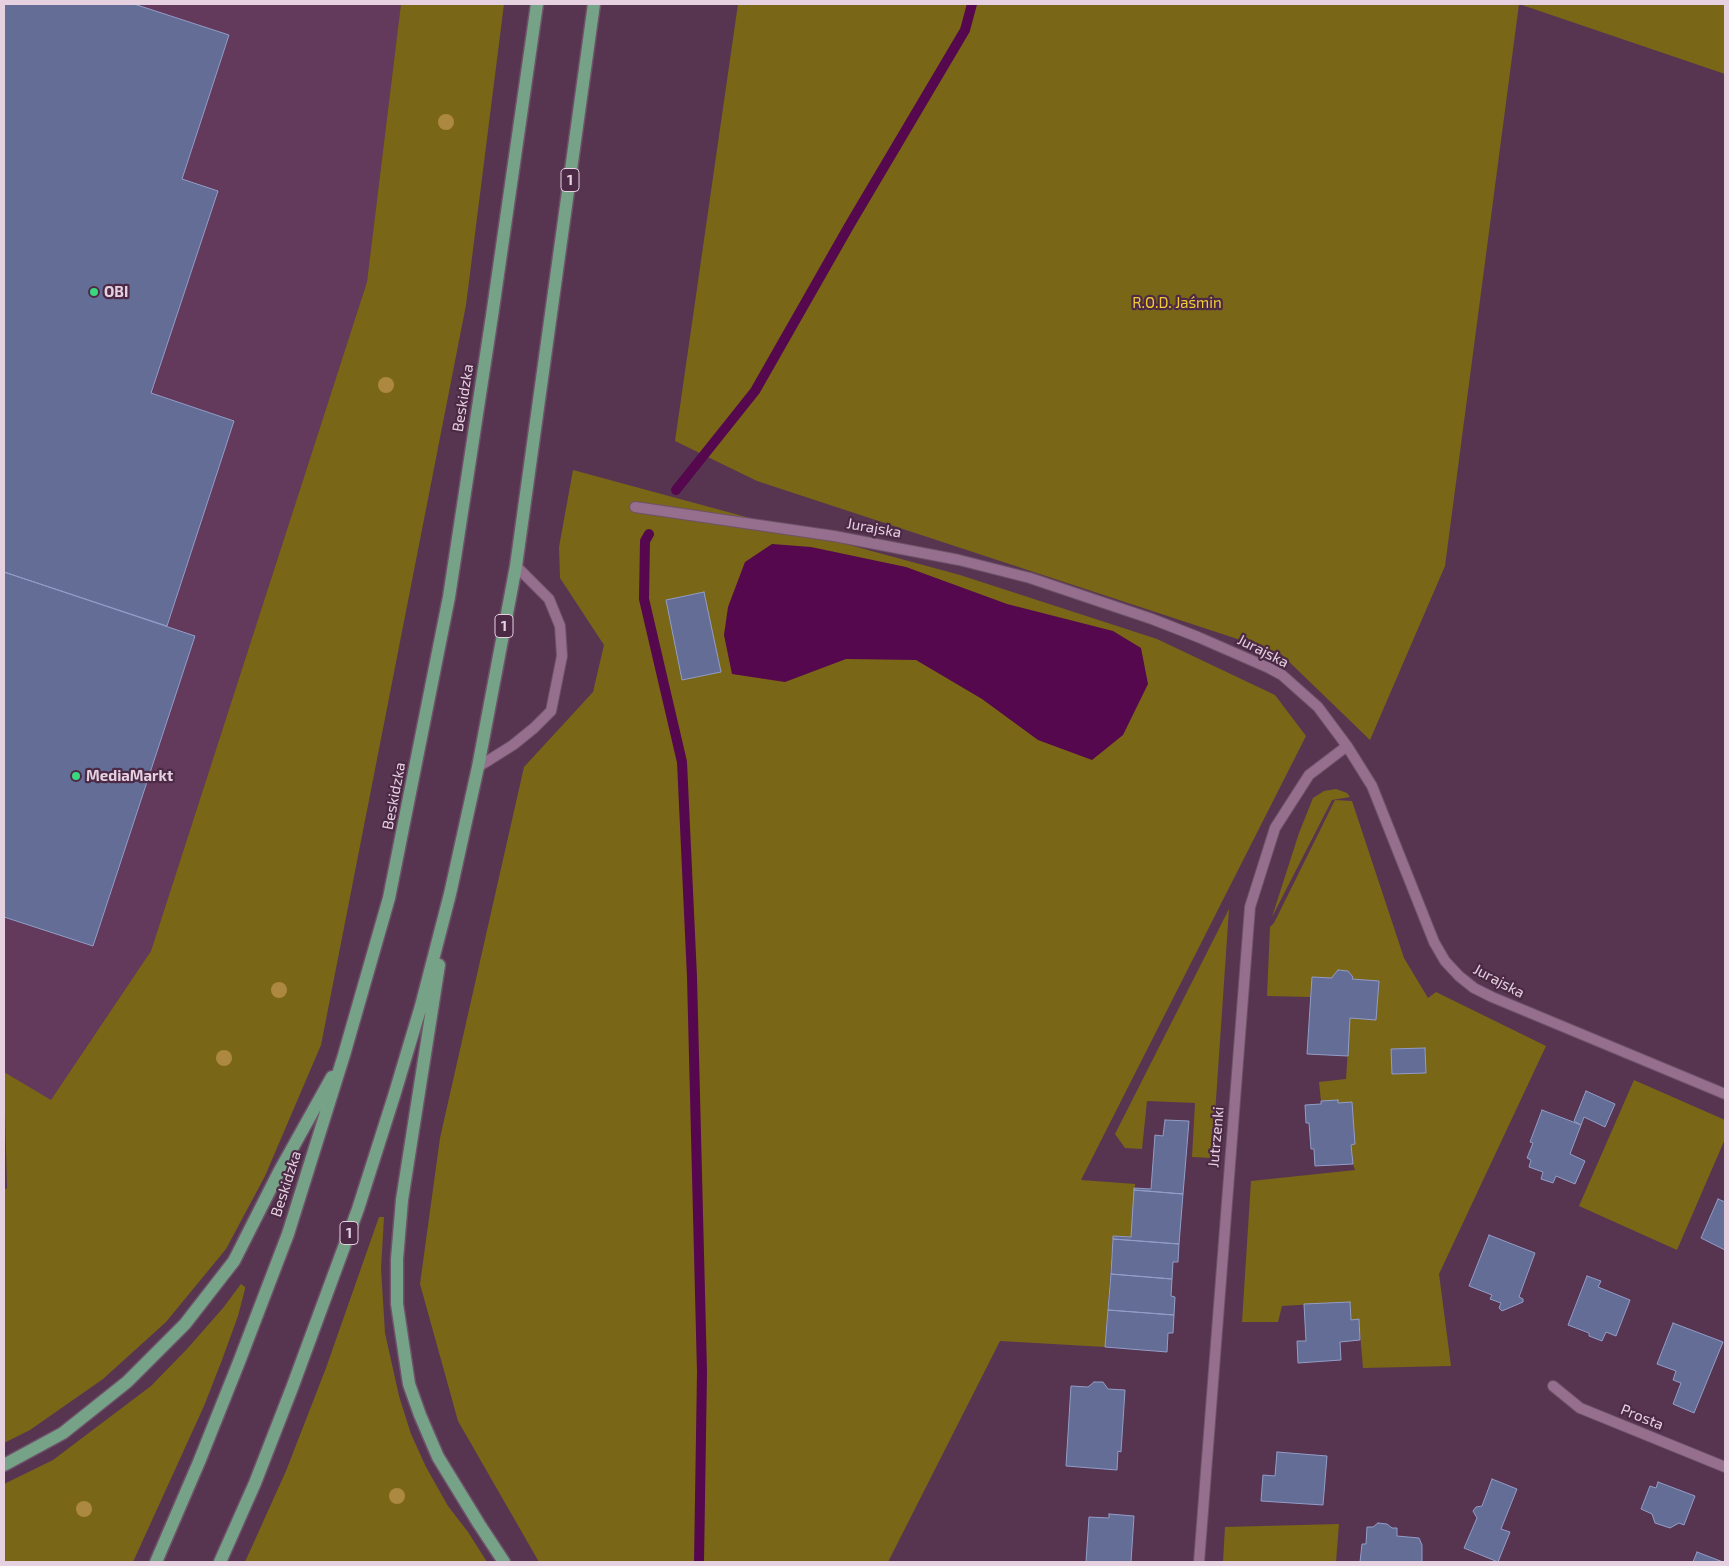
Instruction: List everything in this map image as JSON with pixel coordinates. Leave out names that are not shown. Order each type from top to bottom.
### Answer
[{"type":"main road","name":"Beskidzka","points":[[156,1562],[200,1462],[288,1234],[344,1055],[389,898],[450,597],[537,4]]},
{"type":"main road","name":"1","points":[[220,1562],[255,1483],[354,1218],[421,1006],[450,894],[478,767],[516,566],[594,4]]},
{"type":"main road","points":[[450,894],[402,1200],[397,1259],[397,1304],[410,1384],[427,1432],[442,1464],[504,1562]]},
{"type":"main road","points":[[4,1465],[63,1433],[127,1382],[185,1324],[234,1261],[279,1172],[344,1055]]},
{"type":"street","name":"Jurajska","points":[[635,507],[834,536],[920,552],[1021,576],[1198,636],[1269,668],[1282,676],[1318,707],[1347,746],[1372,786],[1434,942],[1445,961],[1459,976],[1474,988],[1492,997],[1725,1094]]},
{"type":"street","points":[[478,767],[513,745],[551,711],[562,656],[560,626],[548,599],[516,566]]},
{"type":"street","name":"Jutrzenki","points":[[1199,1562],[1250,907],[1275,828],[1309,775],[1347,746]]},
{"type":"street","name":"Prosta","points":[[1553,1386],[1580,1408],[1725,1467]]},
{"type":"shaded area","points":[[4,4],[401,4],[367,282],[151,951],[51,1101],[4,1072]]},
{"type":"shaded area","points":[[772,544],[811,547],[906,567],[1007,604],[1113,631],[1141,648],[1148,684],[1123,735],[1092,760],[1038,740],[982,699],[916,660],[846,659],[785,682],[732,674],[724,635],[728,607],[745,562]]},
{"type":"green space","points":[[401,4],[504,4],[466,305],[321,1045],[265,1176],[226,1249],[166,1322],[103,1379],[30,1430],[4,1443],[4,1190],[7,1188],[4,1072],[51,1100],[151,951],[367,282]]},
{"type":"green space","name":"R.O.D. Jaśmin","points":[[738,4],[1519,4],[1445,566],[1370,740],[1280,653],[757,481],[675,441]]},
{"type":"green space","points":[[1519,4],[1725,4],[1725,74]]},
{"type":"green space","points":[[573,470],[960,575],[1157,639],[1275,695],[1306,736],[1081,1180],[1135,1184],[1131,1237],[1113,1236],[1105,1347],[1000,1341],[888,1562],[539,1562],[458,1421],[420,1284],[440,1138],[524,767],[593,692],[604,645],[560,578],[559,547]]},
{"type":"green space","points":[[1336,789],[1347,793],[1350,797],[1332,800],[1272,917],[1299,833],[1313,798],[1324,791]]},
{"type":"green space","points":[[1335,800],[1352,801],[1404,958],[1428,998],[1436,992],[1546,1046],[1439,1274],[1451,1366],[1363,1368],[1359,1320],[1351,1320],[1350,1302],[1282,1306],[1278,1322],[1242,1322],[1251,1181],[1355,1170],[1351,1145],[1355,1144],[1352,1103],[1338,1103],[1338,1100],[1321,1101],[1319,1082],[1346,1079],[1350,1018],[1376,1020],[1379,981],[1352,979],[1353,977],[1348,971],[1338,970],[1332,978],[1312,977],[1310,997],[1267,996],[1270,927],[1274,923]],"holes":[[[1425,1048],[1426,1073],[1393,1074],[1392,1049]]]},
{"type":"green space","points":[[1229,909],[1212,1158],[1192,1157],[1195,1103],[1147,1101],[1142,1149],[1125,1148],[1115,1134]]},
{"type":"green space","points":[[1634,1080],[1725,1120],[1725,1139],[1677,1250],[1579,1206]]},
{"type":"green space","points":[[379,1217],[384,1217],[381,1269],[385,1333],[399,1396],[411,1434],[426,1467],[448,1506],[468,1532],[487,1562],[245,1562],[286,1471],[326,1368]]},
{"type":"green space","points":[[241,1284],[245,1289],[238,1316],[222,1360],[204,1406],[133,1562],[4,1562],[4,1484],[53,1460],[151,1386],[187,1349]]},
{"type":"green space","points":[[1339,1524],[1336,1562],[1223,1562],[1225,1527]]},
{"type":"building","name":"OBI","points":[[4,4],[134,4],[229,35],[182,179],[218,191],[151,393],[234,421],[167,626],[4,572]]},
{"type":"building","name":"MediaMarkt","points":[[4,572],[195,636],[93,946],[4,917]]},
{"type":"building","points":[[704,592],[721,672],[682,680],[666,600]]},
{"type":"building","points":[[1338,970],[1348,971],[1353,977],[1352,979],[1379,981],[1376,1020],[1350,1018],[1348,1056],[1307,1054],[1312,977],[1332,978]]},
{"type":"building","points":[[1425,1048],[1426,1073],[1392,1074],[1391,1049]]},
{"type":"building","points":[[1586,1091],[1615,1104],[1605,1127],[1584,1117],[1581,1125],[1574,1121]]},
{"type":"building","points":[[1338,1100],[1338,1103],[1352,1102],[1355,1144],[1351,1145],[1353,1164],[1315,1166],[1314,1149],[1311,1149],[1309,1123],[1306,1123],[1305,1105],[1321,1104],[1321,1101]]},
{"type":"building","points":[[1542,1110],[1581,1125],[1570,1154],[1585,1161],[1575,1184],[1556,1176],[1553,1183],[1541,1179],[1543,1172],[1529,1167],[1531,1160],[1527,1158],[1533,1143],[1530,1142]]},
{"type":"building","points":[[1165,1120],[1189,1121],[1183,1194],[1134,1190],[1134,1188],[1151,1189],[1155,1135],[1163,1136]]},
{"type":"building","points":[[1134,1190],[1183,1194],[1179,1244],[1113,1239],[1113,1236],[1131,1237]]},
{"type":"building","points":[[1718,1199],[1725,1202],[1725,1250],[1701,1238]]},
{"type":"building","points":[[1489,1235],[1535,1253],[1519,1297],[1523,1299],[1523,1302],[1502,1311],[1499,1308],[1501,1303],[1490,1299],[1492,1295],[1469,1286]]},
{"type":"building","points":[[1113,1239],[1179,1244],[1178,1262],[1173,1262],[1172,1279],[1111,1274]]},
{"type":"building","points":[[1111,1274],[1172,1279],[1171,1296],[1175,1297],[1174,1315],[1108,1310]]},
{"type":"building","points":[[1587,1276],[1601,1281],[1598,1287],[1630,1300],[1616,1336],[1606,1332],[1602,1341],[1589,1336],[1589,1333],[1568,1325]]},
{"type":"building","points":[[1350,1302],[1351,1320],[1359,1319],[1360,1340],[1340,1342],[1341,1360],[1298,1363],[1297,1341],[1306,1341],[1304,1304]]},
{"type":"building","points":[[1108,1310],[1174,1315],[1173,1333],[1168,1333],[1167,1352],[1105,1347]]},
{"type":"building","points":[[1673,1323],[1723,1342],[1694,1413],[1673,1404],[1681,1383],[1673,1380],[1676,1371],[1657,1364]]},
{"type":"building","points":[[1094,1382],[1103,1382],[1108,1389],[1125,1390],[1121,1452],[1118,1451],[1117,1470],[1066,1466],[1071,1386],[1088,1387]]},
{"type":"building","points":[[1277,1452],[1327,1456],[1323,1505],[1261,1501],[1263,1475],[1275,1476]]},
{"type":"building","points":[[1492,1479],[1517,1489],[1501,1529],[1510,1532],[1498,1562],[1464,1548],[1477,1518],[1473,1511],[1476,1507],[1482,1506]]},
{"type":"building","points":[[1658,1482],[1695,1496],[1684,1525],[1679,1523],[1670,1528],[1655,1523],[1652,1514],[1641,1509],[1650,1486],[1656,1488]]},
{"type":"building","points":[[1109,1514],[1134,1516],[1131,1562],[1086,1562],[1089,1517],[1109,1518]]},
{"type":"building","points":[[1378,1523],[1397,1528],[1397,1536],[1419,1538],[1422,1545],[1422,1561],[1360,1562],[1362,1544],[1366,1544],[1367,1527],[1373,1527]]},
{"type":"building","points":[[1697,1552],[1723,1562],[1693,1562]]},
{"type":"waterway","points":[[676,490],[755,391],[849,226],[965,30],[972,4]]},
{"type":"waterway","points":[[649,534],[645,541],[644,599],[682,762],[692,977],[702,1372],[699,1562]]},
{"type":"place","name":"OBI","points":[[94,292]]},
{"type":"place","name":"MediaMarkt","points":[[76,776]]}]
